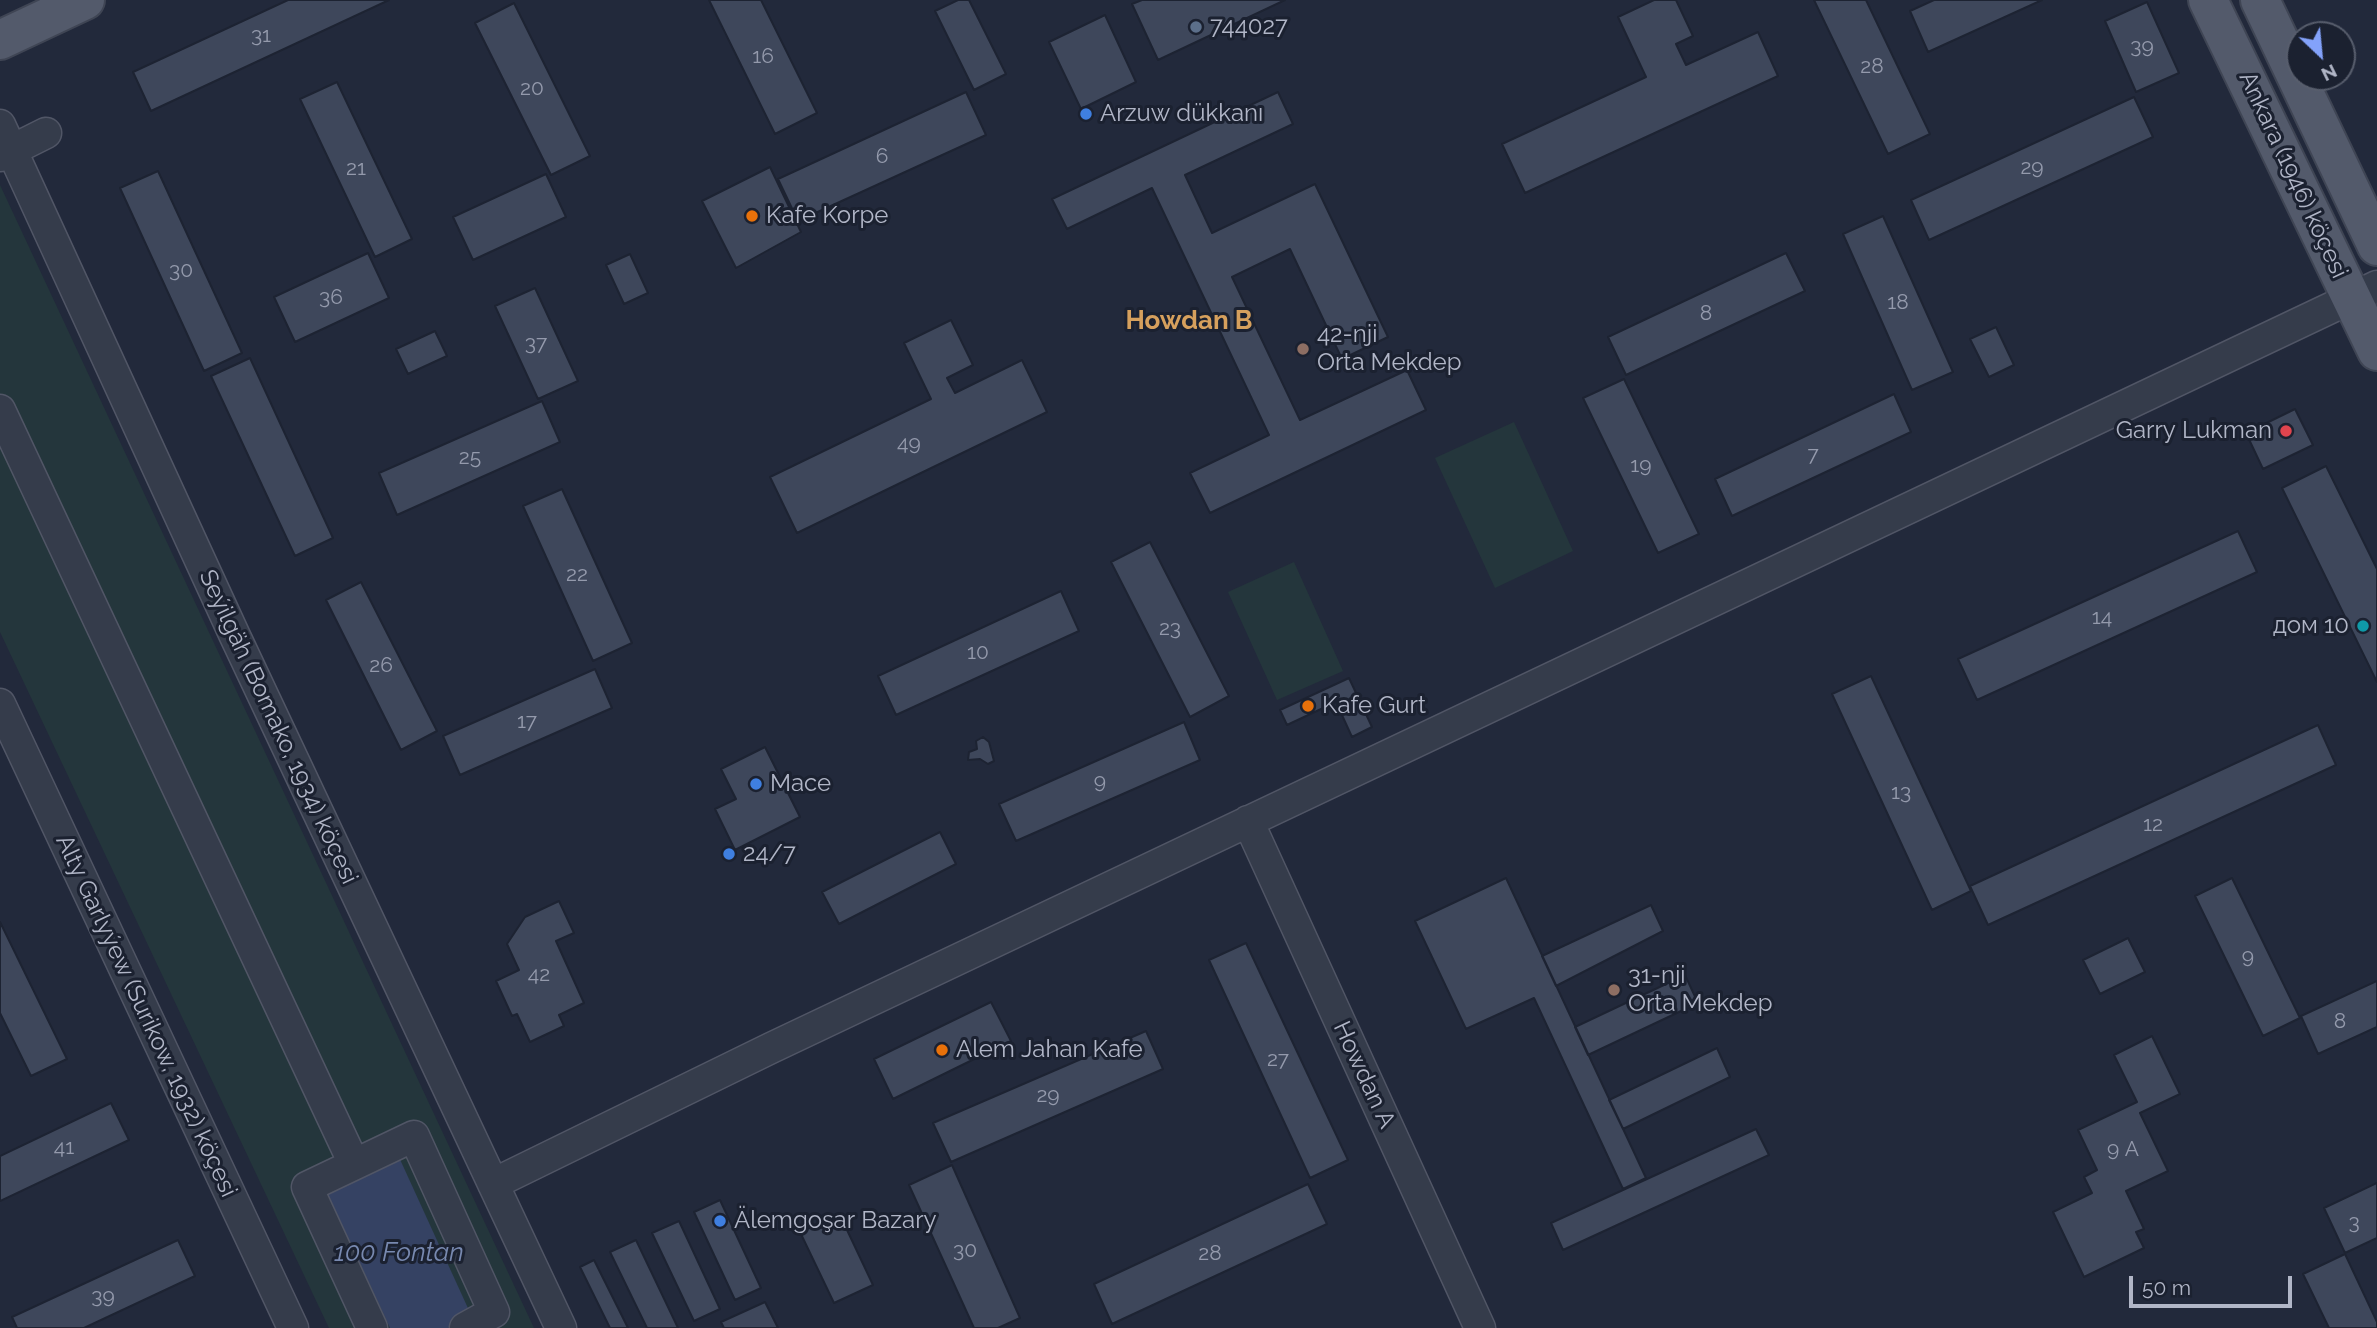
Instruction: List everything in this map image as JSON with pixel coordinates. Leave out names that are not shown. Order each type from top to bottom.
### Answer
[{"type":"main road","points":[[0,40],[85,0]]},
{"type":"main road","name":"Ankara (1946) köçesi","points":[[2208,0],[2364,292],[2377,351]]},
{"type":"main road","name":"Ankara (1946) köçesi","points":[[2260,0],[2377,246]]},
{"type":"street","points":[[4,144],[46,133]]},
{"type":"street","name":"Seýilgäh (Bomako, 1934) köçesi","points":[[4,144],[561,1328]]},
{"type":"street","points":[[493,1184],[1248,821],[2364,292]]},
{"type":"street","points":[[0,411],[354,1164]]},
{"type":"street","name":"Alty Garlyýew (Surikow, 1932) köçesi","points":[[0,704],[293,1328]]},
{"type":"street","name":"Howdan A","points":[[1248,821],[1480,1328]]},
{"type":"street","points":[[372,1328],[307,1187],[414,1136],[494,1312],[465,1328]]},
{"type":"shaded area","points":[[0,185],[534,1328],[329,1328],[0,632]]},
{"type":"shaded area","points":[[1514,422],[1573,551],[1495,588],[1435,458]]},
{"type":"shaded area","points":[[1294,562],[1343,671],[1277,700],[1228,592]]},
{"type":"water","name":"100 Fontan","points":[[398,1155],[472,1317],[448,1328],[390,1328],[325,1188]]},
{"type":"building","points":[[288,0],[389,0],[151,111],[133,72]]},
{"type":"building","points":[[709,0],[761,0],[817,113],[775,134]]},
{"type":"building","points":[[958,0],[969,0],[1006,74],[974,90],[935,11]]},
{"type":"building","points":[[1142,0],[1285,0],[1158,60],[1132,4]]},
{"type":"building","points":[[1654,0],[1676,0],[1693,36],[1676,44],[1686,65],[1758,32],[1778,76],[1525,193],[1502,144],[1646,77],[1618,17]]},
{"type":"building","points":[[1814,0],[1866,0],[1930,134],[1888,154]]},
{"type":"building","points":[[1934,0],[2042,0],[1928,52],[1910,11]]},
{"type":"building","points":[[2147,2],[2179,73],[2136,92],[2105,21]]},
{"type":"building","points":[[514,3],[590,156],[551,175],[475,23]]},
{"type":"building","points":[[1105,15],[1136,82],[1081,109],[1049,42]]},
{"type":"building","points":[[337,82],[412,239],[375,257],[300,99]]},
{"type":"building","points":[[966,92],[986,135],[798,221],[778,179]]},
{"type":"building","points":[[1278,92],[1293,124],[1185,175],[1212,233],[1315,184],[1388,337],[1342,359],[1290,249],[1232,277],[1300,420],[1407,370],[1426,410],[1210,513],[1190,473],[1269,435],[1152,188],[1067,229],[1052,199]]},
{"type":"building","points":[[2134,97],[2153,137],[1929,240],[1911,200]]},
{"type":"building","name":"Kafe Korpe","points":[[770,167],[801,232],[736,268],[702,201]]},
{"type":"building","points":[[158,171],[242,353],[204,371],[120,188]]},
{"type":"building","points":[[546,174],[566,217],[473,260],[453,217]]},
{"type":"building","points":[[1883,216],[1953,372],[1912,390],[1843,234]]},
{"type":"building","points":[[368,253],[389,298],[295,342],[274,297]]},
{"type":"building","points":[[1786,253],[1805,291],[1626,375],[1608,337]]},
{"type":"building","points":[[630,254],[648,293],[624,304],[606,265]]},
{"type":"building","points":[[535,288],[578,381],[538,399],[495,306]]},
{"type":"building","points":[[951,320],[973,365],[947,378],[955,393],[1022,360],[1047,412],[797,533],[770,477],[931,399],[904,343]]},
{"type":"building","points":[[1996,327],[2014,365],[1989,377],[1970,339]]},
{"type":"building","points":[[435,331],[447,356],[408,374],[396,349]]},
{"type":"building","points":[[250,358],[333,538],[295,556],[211,376]]},
{"type":"building","points":[[1624,379],[1699,534],[1658,553],[1583,398]]},
{"type":"building","points":[[1894,394],[1911,432],[1732,516],[1715,479]]},
{"type":"building","points":[[542,401],[560,442],[397,515],[379,473]]},
{"type":"building","points":[[2295,409],[2313,445],[2263,469],[2246,433]]},
{"type":"building","name":"дом 10","points":[[2326,466],[2377,569],[2377,682],[2282,488]]},
{"type":"building","points":[[562,489],[632,643],[593,661],[523,506]]},
{"type":"building","points":[[2238,531],[2257,572],[1977,700],[1958,659]]},
{"type":"building","points":[[1150,542],[1229,696],[1190,717],[1111,562]]},
{"type":"building","points":[[361,582],[437,731],[401,750],[326,600]]},
{"type":"building","points":[[1061,591],[1079,631],[896,715],[878,676]]},
{"type":"building","points":[[595,669],[612,708],[460,775],[443,736]]},
{"type":"building","points":[[1871,676],[1971,891],[1932,910],[1832,694]]},
{"type":"building","name":"Kafe Gurt","points":[[1349,678],[1372,727],[1352,737],[1336,702],[1287,725],[1280,710]]},
{"type":"building","points":[[1184,722],[1200,760],[1016,841],[999,804]]},
{"type":"building","points":[[2318,725],[2336,765],[1988,925],[1970,886]]},
{"type":"building","points":[[983,737],[989,742],[994,761],[988,764],[980,759],[968,760],[969,752],[977,749],[976,741]]},
{"type":"building","name":"Mace","points":[[765,747],[800,817],[735,850],[715,809],[736,799],[721,769]]},
{"type":"building","points":[[940,832],[956,864],[839,924],[822,892]]},
{"type":"building","points":[[1506,878],[1646,1178],[1623,1189],[1534,998],[1466,1029],[1415,921]]},
{"type":"building","points":[[2232,878],[2300,1018],[2263,1036],[2195,896]]},
{"type":"building","points":[[559,901],[574,933],[556,941],[584,1003],[559,1015],[564,1026],[530,1042],[517,1014],[512,1016],[496,981],[519,970],[507,944],[525,917]]},
{"type":"building","points":[[1651,905],[1663,931],[1556,986],[1542,956]]},
{"type":"building","points":[[0,922],[67,1059],[31,1076],[0,1013]]},
{"type":"building","points":[[2128,938],[2145,972],[2100,994],[2083,960]]},
{"type":"building","points":[[1246,943],[1348,1160],[1310,1178],[1209,960]]},
{"type":"building","points":[[1685,975],[1698,1003],[1588,1055],[1575,1027]]},
{"type":"building","points":[[2377,981],[2377,1027],[2318,1054],[2301,1016]]},
{"type":"building","name":"Alem Jahan Kafe","points":[[991,1002],[1011,1041],[893,1099],[874,1059]]},
{"type":"building","points":[[1146,1031],[1163,1069],[951,1162],[933,1123]]},
{"type":"building","points":[[2152,1036],[2180,1094],[2140,1113],[2168,1171],[2126,1191],[2144,1229],[2136,1232],[2144,1248],[2084,1277],[2053,1212],[2092,1193],[2084,1177],[2097,1170],[2078,1130],[2137,1102],[2114,1055]]},
{"type":"building","points":[[1717,1048],[1730,1077],[1623,1129],[1609,1100]]},
{"type":"building","points":[[111,1103],[129,1140],[0,1201],[0,1156]]},
{"type":"building","points":[[1756,1129],[1769,1155],[1563,1250],[1551,1223]]},
{"type":"building","points":[[952,1165],[1020,1318],[998,1328],[974,1328],[909,1185]]},
{"type":"building","points":[[2377,1183],[2377,1238],[2345,1253],[2324,1208]]},
{"type":"building","points":[[1308,1184],[1327,1224],[1112,1324],[1094,1284]]},
{"type":"building","points":[[720,1200],[761,1288],[735,1300],[694,1212]]},
{"type":"building","points":[[839,1213],[873,1285],[834,1303],[800,1232]]},
{"type":"building","points":[[679,1221],[720,1309],[694,1321],[652,1233]]},
{"type":"building","points":[[178,1240],[195,1276],[84,1328],[17,1328],[12,1317]]},
{"type":"building","points":[[636,1240],[678,1328],[647,1328],[610,1252]]},
{"type":"building","points":[[2345,1254],[2377,1322],[2377,1328],[2329,1328],[2303,1274]]},
{"type":"building","points":[[594,1260],[628,1328],[610,1328],[580,1267]]},
{"type":"building","points":[[765,1302],[778,1328],[724,1328],[721,1322]]},
{"type":"place","name":"744027","points":[[1196,27]]},
{"type":"place","name":"Arzuw dükkanı","points":[[1086,114]]},
{"type":"place","name":"Kafe Korpe","points":[[752,216]]},
{"type":"place","name":"42-nji Orta Mekdep","points":[[1303,349]]},
{"type":"place","name":"Garry Lukman","points":[[2286,431]]},
{"type":"place","name":"дом 10","points":[[2363,626]]},
{"type":"place","name":"Kafe Gurt","points":[[1308,706]]},
{"type":"place","name":"Mace","points":[[756,784]]},
{"type":"place","name":"24/7","points":[[729,854]]},
{"type":"place","name":"31-nji Orta Mekdep","points":[[1614,990]]},
{"type":"place","name":"Alem Jahan Kafe","points":[[942,1050]]},
{"type":"place","name":"Älemgoşar Bazary","points":[[720,1221]]},
{"type":"district","name":"Howdan B","points":[[1189,321]]}]
